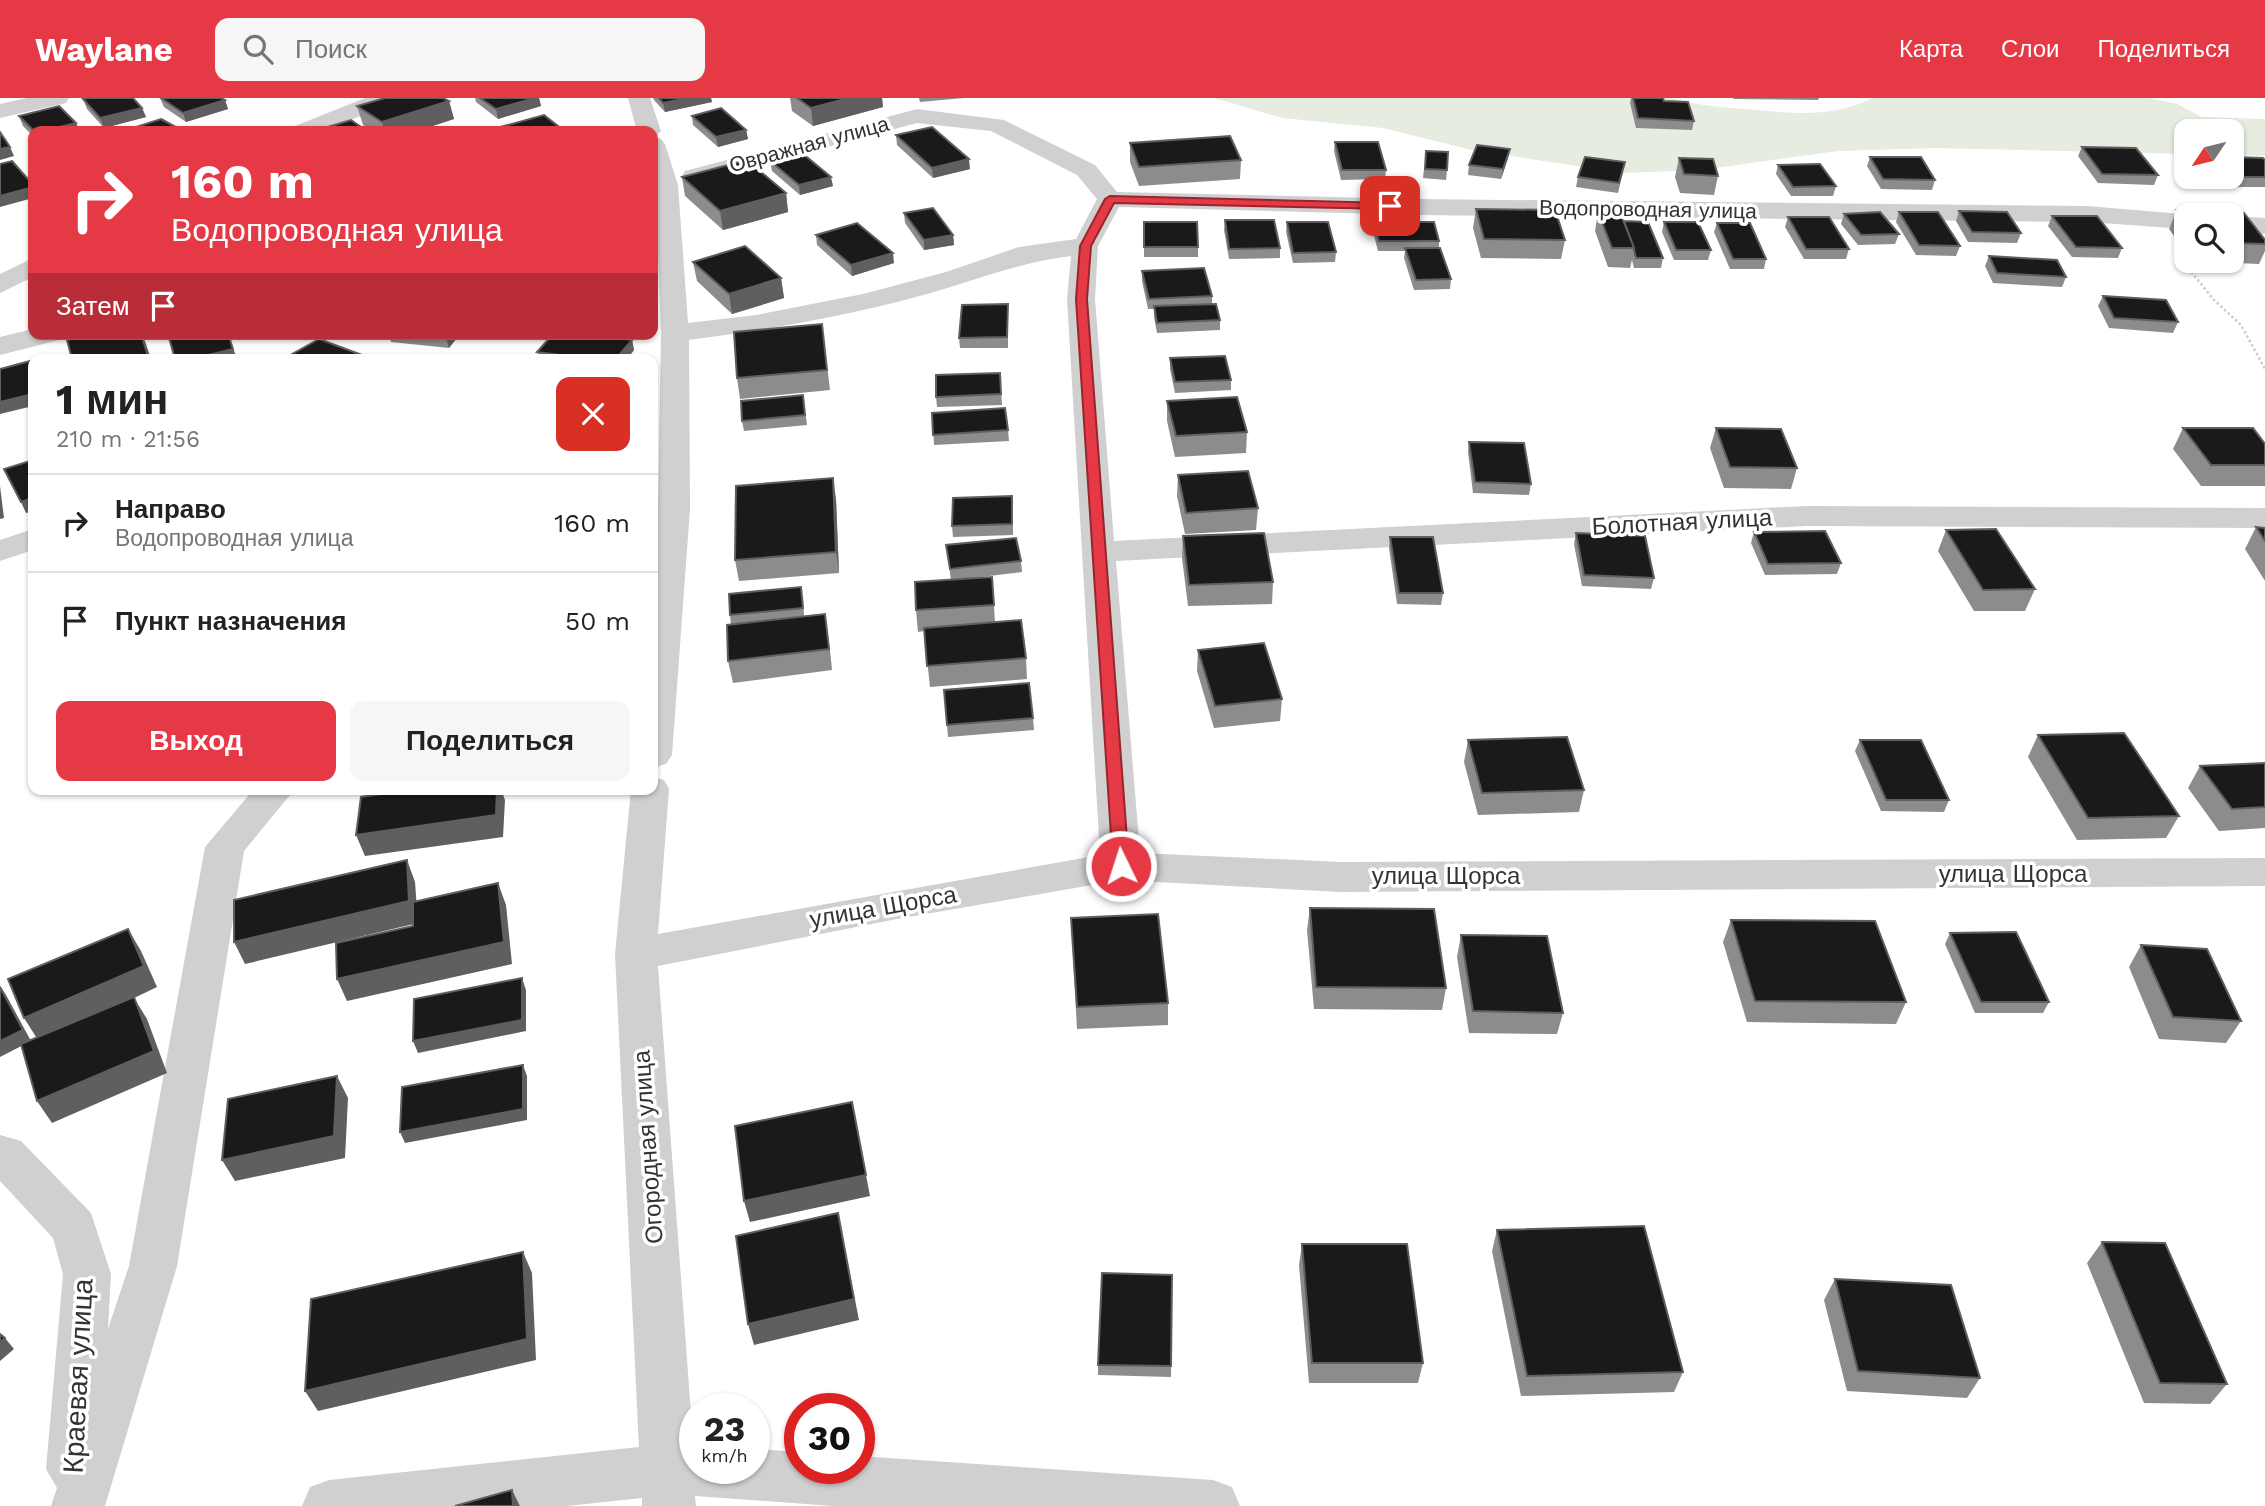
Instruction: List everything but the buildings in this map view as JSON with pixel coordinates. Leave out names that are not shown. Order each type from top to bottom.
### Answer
[{"type":"street","points":[[0,111],[58,98]]},
{"type":"street","points":[[316,126],[386,98]]},
{"type":"street","points":[[639,98],[647,126]]},
{"type":"street","name":"Овражная улица","points":[[659,186],[762,155],[917,116],[996,125],[1086,170],[1110,199]]},
{"type":"street","points":[[658,632],[675,333],[659,186]]},
{"type":"street","points":[[1110,199],[1085,246],[1081,299],[1121,866]]},
{"type":"street","name":"Водопроводная улица","points":[[1110,199],[1417,207],[2087,214],[2174,220]]},
{"type":"street","points":[[2244,225],[2265,226]]},
{"type":"street","points":[[675,333],[756,323],[865,302],[956,278],[1028,253],[1085,246]]},
{"type":"street","points":[[0,285],[28,269]]},
{"type":"street","points":[[0,346],[28,339]]},
{"type":"street","name":"Болотная улица","points":[[1099,552],[1807,516],[2265,518]]},
{"type":"street","points":[[0,551],[28,541]]},
{"type":"street","points":[[78,1506],[153,1266],[225,847],[271,795]]},
{"type":"street","name":"Огородная улица","points":[[649,795],[636,954],[669,1487]]},
{"type":"street","name":"улица Щорса","points":[[636,954],[897,904],[1121,866],[1341,877],[2265,872]]},
{"type":"street","name":"Краевая улица","points":[[0,1154],[5,1155],[74,1228],[87,1274],[71,1506]]},
{"type":"street","points":[[329,1506],[669,1487],[1213,1506]]},
{"type":"path","points":[[2150,218],[2213,299],[2241,325],[2265,369]]},
{"type":"shaded area","points":[[1214,98],[1670,98],[1717,106],[1810,113],[1841,109],[1873,98],[2148,98],[2177,104],[2202,117],[2265,119],[2265,156],[2244,155],[2244,119],[2174,119],[2174,154],[1936,148],[1838,151],[1701,170],[1623,173],[1472,150],[1383,128],[1282,118]]},
{"type":"route","points":[[1121,866],[1081,299],[1085,246],[1110,199],[1390,206]]}]
